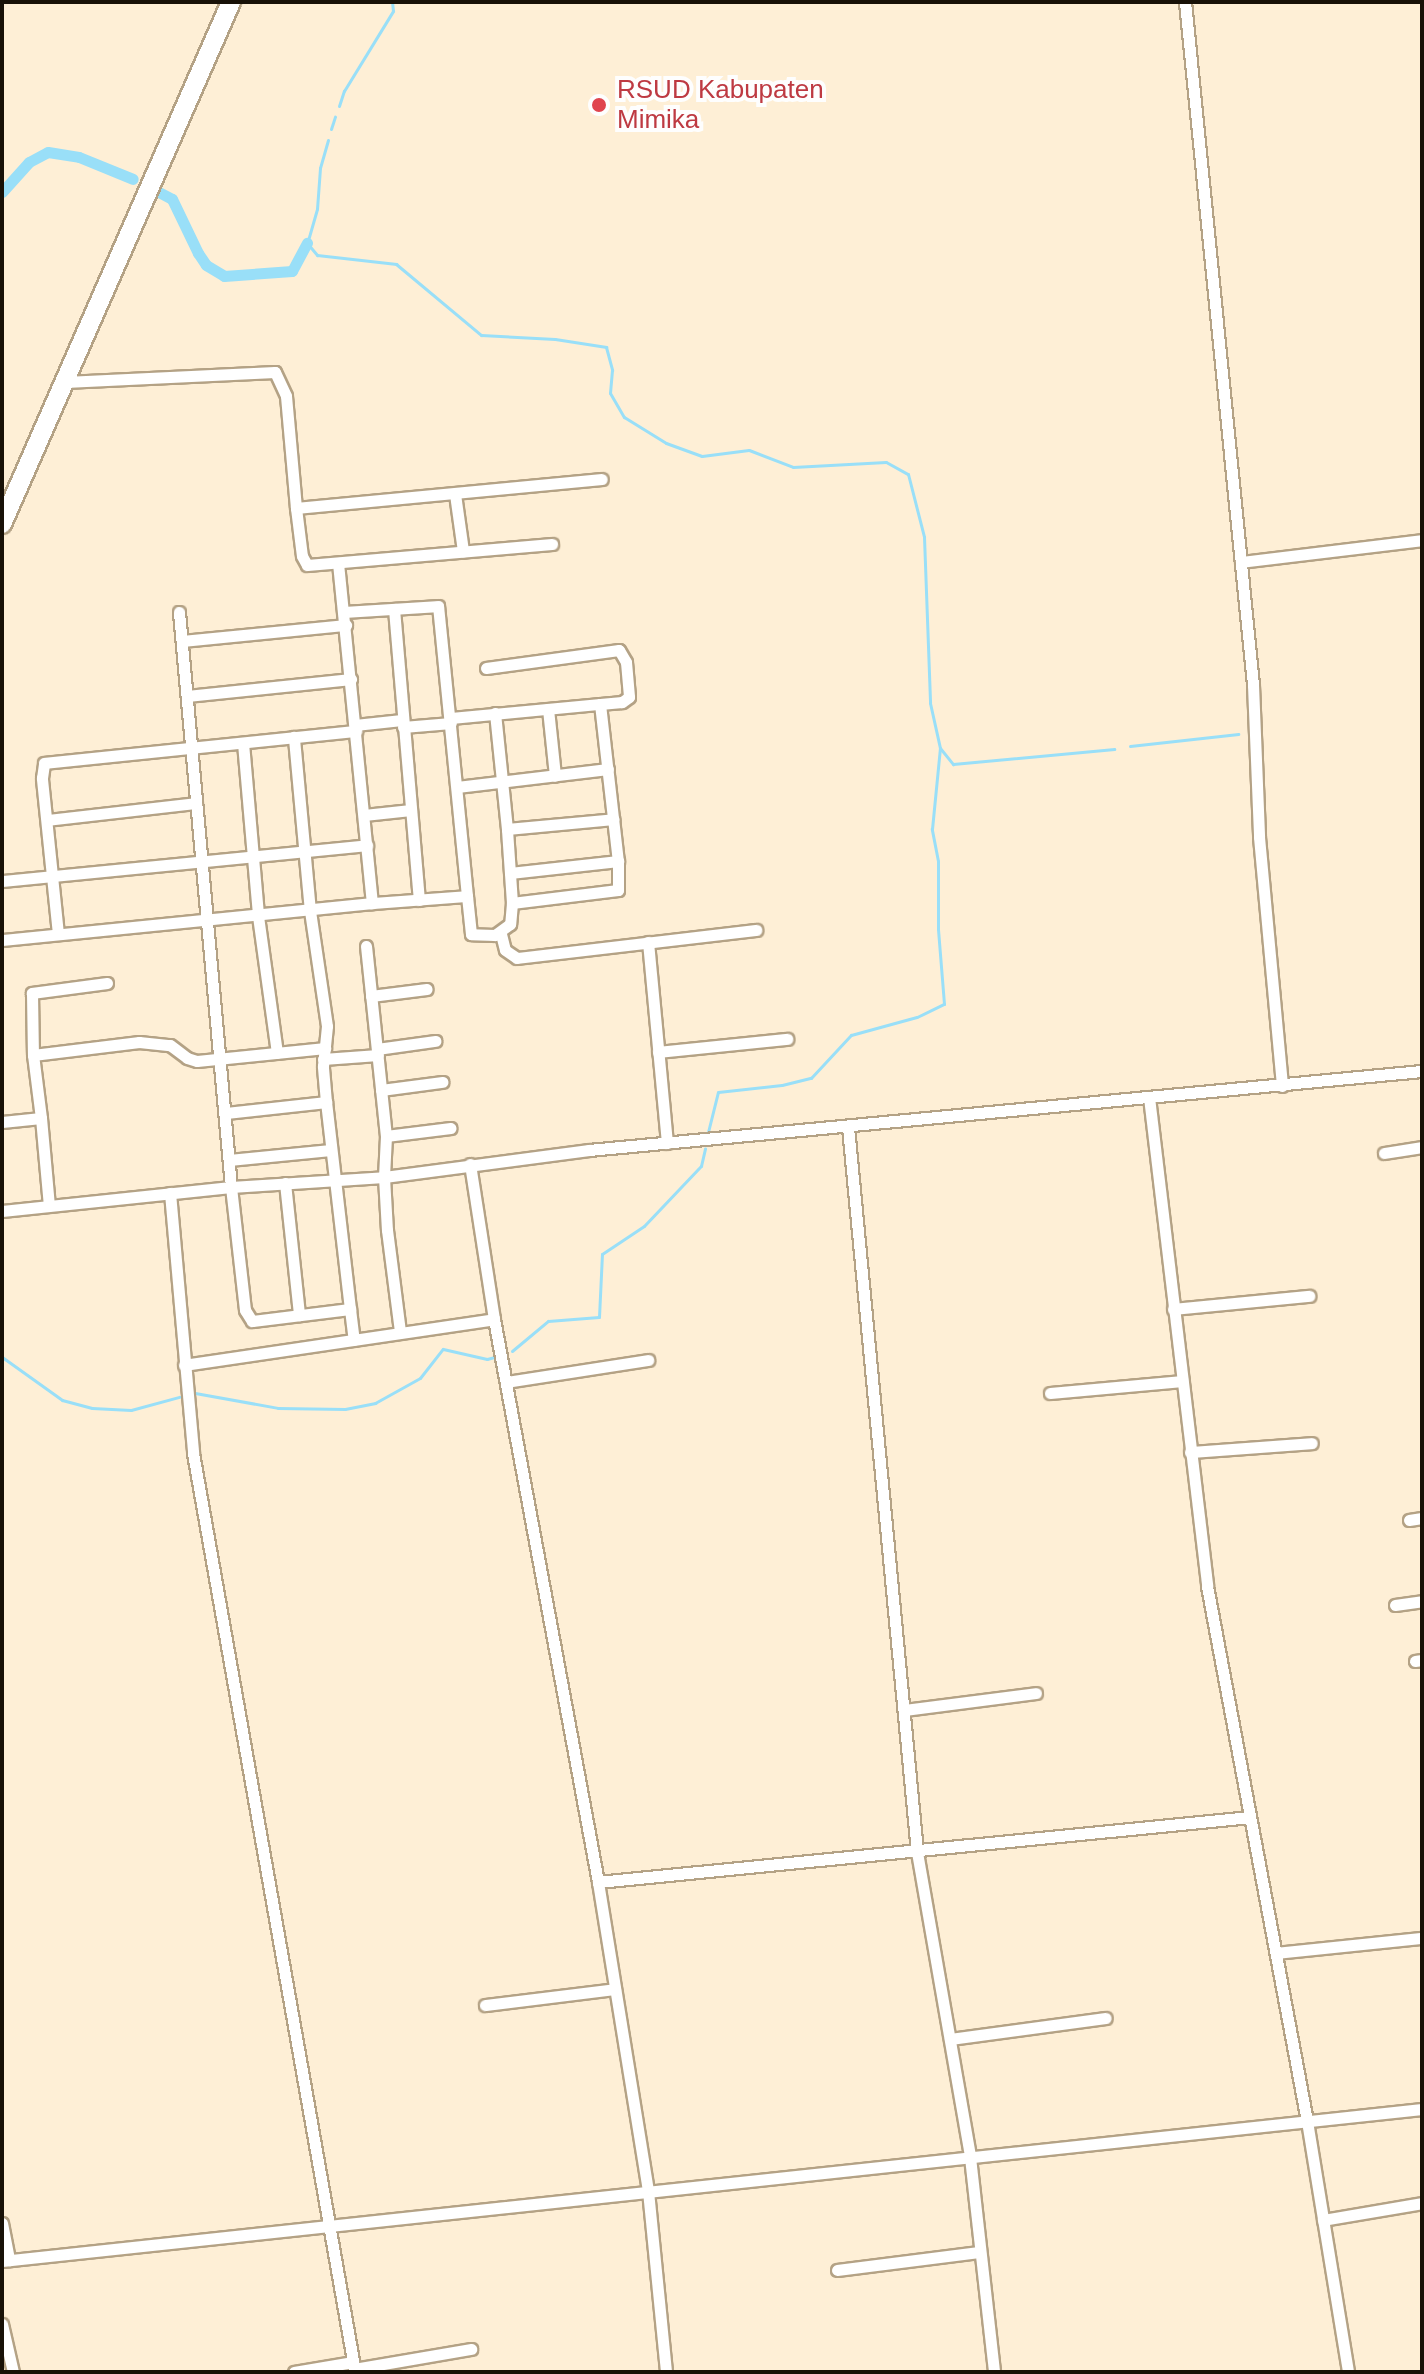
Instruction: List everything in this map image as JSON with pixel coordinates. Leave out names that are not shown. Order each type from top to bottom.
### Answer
[{"type":"highway","points":[[2,524],[65,382],[164,123],[221,2]]},
{"type":"highway","points":[[2,500],[231,2]]},
{"type":"street","points":[[1185,2],[1255,712],[1254,763],[1259,837],[1282,1086]]},
{"type":"street","points":[[65,382],[275,372],[286,396],[296,508],[305,563],[338,563],[552,544]]},
{"type":"street","points":[[296,508],[602,479]]},
{"type":"street","points":[[455,494],[463,551]]},
{"type":"street","points":[[1241,562],[1422,540]]},
{"type":"street","points":[[338,563],[346,618],[372,903]]},
{"type":"street","points":[[182,641],[394,609],[438,606],[471,934],[476,937],[501,934],[511,921],[507,829],[495,713]]},
{"type":"street","points":[[394,609],[419,900]]},
{"type":"street","points":[[179,612],[203,861],[205,921],[246,1315],[252,1321],[350,1309]]},
{"type":"street","points":[[58,934],[44,763],[622,702],[629,697],[626,662],[619,650],[486,668]]},
{"type":"street","points":[[187,696],[351,679]]},
{"type":"street","points":[[512,903],[616,892],[619,887],[600,704]]},
{"type":"street","points":[[548,709],[555,776]]},
{"type":"street","points":[[294,737],[310,911],[327,1026],[324,1054],[326,1102],[354,1340]]},
{"type":"street","points":[[243,743],[258,916],[277,1053]]},
{"type":"street","points":[[457,787],[608,769]]},
{"type":"street","points":[[47,820],[196,803]]},
{"type":"street","points":[[364,815],[411,810]]},
{"type":"street","points":[[507,829],[614,819]]},
{"type":"street","points":[[2,881],[367,845]]},
{"type":"street","points":[[510,873],[618,861]]},
{"type":"street","points":[[2,940],[467,896]]},
{"type":"street","points":[[501,934],[505,950],[517,958],[756,930]]},
{"type":"street","points":[[648,942],[667,1143]]},
{"type":"street","points":[[366,946],[386,1136],[384,1177],[400,1332]]},
{"type":"street","points":[[49,1206],[33,1055],[32,993],[107,983]]},
{"type":"street","points":[[371,996],[427,989]]},
{"type":"street","points":[[658,1052],[787,1039]]},
{"type":"street","points":[[33,1055],[139,1042],[170,1045],[187,1058],[197,1061],[277,1053],[378,1052],[435,1041]]},
{"type":"street","points":[[2,1211],[231,1187],[384,1177],[470,1164],[667,1143],[1422,1071]]},
{"type":"street","points":[[381,1090],[442,1082]]},
{"type":"street","points":[[1149,1097],[1207,1586],[1307,2121],[1348,2372]]},
{"type":"street","points":[[226,1113],[326,1102]]},
{"type":"street","points":[[2,1122],[41,1118]]},
{"type":"street","points":[[848,1127],[917,1852],[970,2157],[994,2372]]},
{"type":"street","points":[[386,1136],[451,1128]]},
{"type":"street","points":[[1384,1153],[1422,1147]]},
{"type":"street","points":[[229,1160],[331,1150]]},
{"type":"street","points":[[470,1164],[494,1319],[598,1882],[648,2191],[666,2372]]},
{"type":"street","points":[[285,1183],[299,1315]]},
{"type":"street","points":[[170,1193],[196,1469],[354,2368]]},
{"type":"street","points":[[1173,1309],[1309,1296]]},
{"type":"street","points":[[184,1365],[494,1319]]},
{"type":"street","points":[[506,1382],[648,1360]]},
{"type":"street","points":[[1050,1393],[1182,1381]]},
{"type":"street","points":[[1190,1452],[1312,1443]]},
{"type":"street","points":[[1409,1520],[1422,1518]]},
{"type":"street","points":[[1395,1605],[1422,1601]]},
{"type":"street","points":[[904,1710],[1036,1693]]},
{"type":"street","points":[[598,1882],[1250,1817]]},
{"type":"street","points":[[1276,1953],[1422,1938]]},
{"type":"street","points":[[485,2005],[615,1989]]},
{"type":"street","points":[[950,2039],[1106,2018]]},
{"type":"street","points":[[2,2223],[5,2260],[1422,2109]]},
{"type":"street","points":[[1323,2220],[1422,2203]]},
{"type":"street","points":[[837,2270],[979,2252]]},
{"type":"street","points":[[2,2324],[13,2372]]},
{"type":"street","points":[[294,2372],[354,2368],[471,2349]]},
{"type":"waterway","points":[[339,106],[344,91],[393,11],[392,2]]},
{"type":"waterway","points":[[331,129],[335,117]]},
{"type":"waterway","points":[[328,140],[320,168],[317,209],[307,243],[317,255],[396,264],[481,335],[555,339],[606,347],[612,370],[610,393],[624,417],[666,443],[702,456],[749,450],[793,467],[886,462],[908,474],[924,537],[930,703],[940,748],[953,764],[1114,749]]},
{"type":"waterway","points":[[2,192],[29,162],[48,152],[79,157],[133,179]]},
{"type":"waterway","points":[[155,190],[172,199],[206,265],[224,276],[292,271],[307,243]]},
{"type":"waterway","points":[[1130,746],[1238,734]]},
{"type":"waterway","points":[[708,1132],[718,1092],[782,1085],[811,1078],[851,1035],[917,1017],[944,1004],[938,929],[938,861],[932,829],[940,748]]},
{"type":"waterway","points":[[512,1351],[548,1321],[599,1317],[602,1254],[644,1226],[701,1166],[705,1148]]},
{"type":"waterway","points":[[195,1393],[278,1408],[345,1409],[375,1403],[420,1378],[443,1349],[487,1359],[498,1356]]},
{"type":"waterway","points":[[2,1357],[62,1400],[92,1408],[131,1410],[179,1397]]},
{"type":"place","name":"RSUD Kabupaten Mimika","points":[[599,105]]}]
